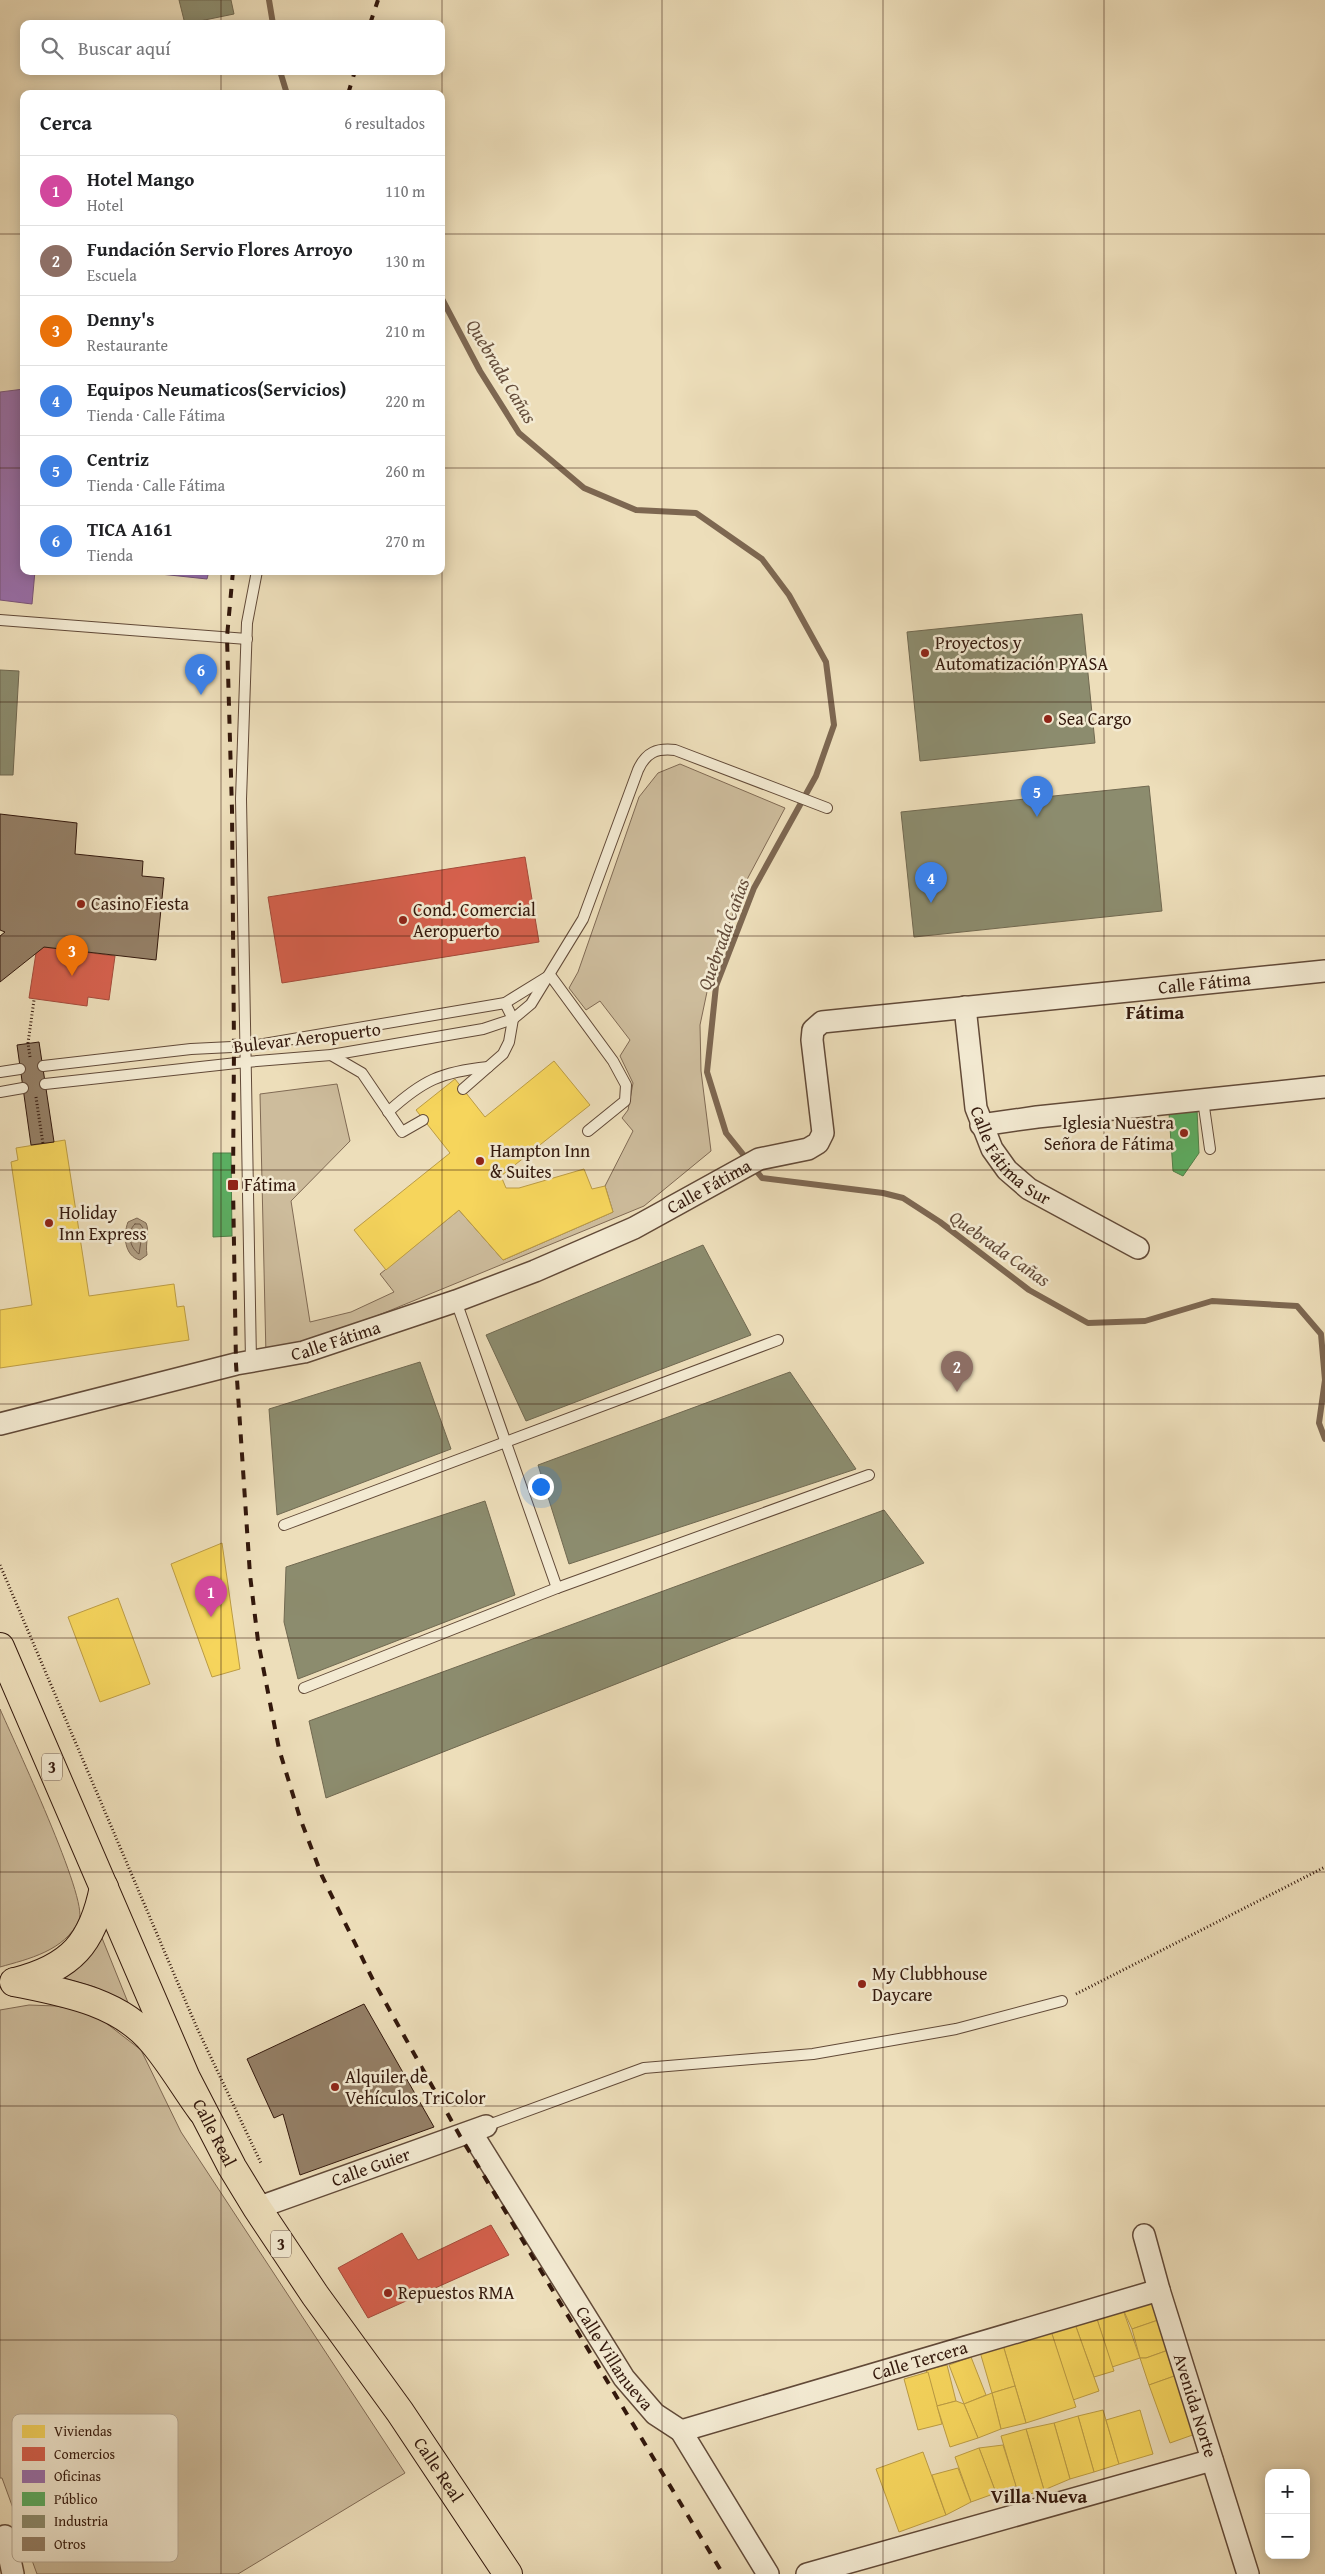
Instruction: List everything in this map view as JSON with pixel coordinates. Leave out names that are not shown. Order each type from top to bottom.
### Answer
[{"type":"main road","name":"Calle Real","points":[[0,1647],[153,2004],[202,2111],[257,2208],[315,2295],[400,2412],[508,2574]]},
{"type":"main road","points":[[7,1985],[42,1975],[66,1961],[85,1940],[98,1915],[104,1887]]},
{"type":"main road","points":[[7,1985],[58,1991],[96,2003],[126,2017],[152,2041],[202,2111]]},
{"type":"street","name":"Calle Fátima","points":[[0,1424],[251,1361],[304,1352],[456,1301],[535,1271],[634,1228],[760,1159],[808,1149],[818,1143],[823,1133],[812,1040],[813,1030],[822,1022],[1325,971]]},
{"type":"street","name":"Calle Fátima Sur","points":[[965,1007],[976,1108],[981,1125],[992,1149],[1018,1182],[1138,1248]]},
{"type":"street","points":[[981,1125],[1037,1117],[1325,1087]]},
{"type":"street","name":"Calle Guier","points":[[257,2208],[478,2129]]},
{"type":"street","name":"Calle Villanueva","points":[[478,2129],[624,2378],[655,2414],[681,2431],[768,2574]]},
{"type":"street","name":"Avenida Norte","points":[[1144,2234],[1159,2290],[1248,2574]]},
{"type":"street","name":"Calle Tercera","points":[[681,2431],[1159,2290]]},
{"type":"street","points":[[807,2574],[1212,2460]]},
{"type":"street","points":[[6,2536],[13,2574]]},
{"type":"lane","points":[[251,1361],[241,799],[247,639],[256,575]]},
{"type":"lane","points":[[0,620],[247,639]]},
{"type":"lane","name":"Bulevar Aeropuerto","points":[[45,1084],[246,1062],[331,1055],[483,1029],[513,1019],[531,1004],[583,919],[642,759],[651,752],[663,749],[675,750],[743,774],[828,808]]},
{"type":"lane","points":[[550,975],[613,1060],[626,1085],[625,1101],[588,1131]]},
{"type":"lane","name":"Bulevar Aeropuerto","points":[[43,1066],[245,1046],[505,1004],[550,975]]},
{"type":"lane","points":[[463,1089],[503,1054],[509,1042],[513,1019],[505,1004]]},
{"type":"lane","points":[[331,1055],[362,1073],[402,1132],[423,1120]]},
{"type":"lane","points":[[388,1112],[406,1096],[433,1077],[463,1070],[488,1067]]},
{"type":"lane","points":[[0,1072],[20,1069]]},
{"type":"lane","points":[[0,1092],[23,1088]]},
{"type":"lane","points":[[1203,1100],[1210,1149]]},
{"type":"lane","points":[[456,1301],[557,1588]]},
{"type":"lane","points":[[284,1525],[506,1444],[778,1340]]},
{"type":"lane","points":[[304,1688],[557,1588],[869,1475]]},
{"type":"lane","points":[[478,2129],[644,2068],[813,2054],[956,2029],[1062,2001]]},
{"type":"path","points":[[0,1565],[198,2028],[263,2169]]},
{"type":"path","points":[[1062,2001],[1325,1867]]},
{"type":"shaded area","points":[[680,764],[785,808],[742,889],[711,973],[700,1025],[701,1071],[711,1151],[644,1206],[306,1345],[266,1356],[260,1094],[337,1084],[350,1141],[291,1201],[310,1322],[351,1312],[394,1292],[380,1274],[459,1210],[503,1260],[613,1212],[605,1186],[633,1131],[622,1118],[628,1110],[633,1083],[620,1056],[630,1040],[600,1001],[586,1010],[569,988],[578,972],[639,797],[658,773]]},
{"type":"shaded area","points":[[0,1709],[62,1852],[79,1906],[79,1920],[73,1931],[65,1939],[45,1952],[0,1967]]},
{"type":"shaded area","points":[[102,1938],[131,2010],[95,1987],[64,1978],[87,1960]]},
{"type":"shaded area","points":[[29,2005],[56,2006],[79,2010],[97,2016],[141,2050],[181,2132],[405,2473],[238,2574],[37,2574],[33,2562],[178,2562],[178,2414],[12,2414],[12,2505],[2,2478],[0,2478],[0,2010]]},
{"type":"water","points":[[137,1218],[146,1223],[148,1230],[147,1255],[140,1260],[135,1258],[128,1250],[125,1239],[128,1222]]},
{"type":"building: Viviendas","name":"Hampton Inn & Suites","points":[[554,1061],[590,1105],[501,1176],[506,1188],[519,1188],[584,1169],[592,1189],[605,1186],[613,1212],[503,1260],[459,1210],[386,1270],[354,1230],[450,1153],[416,1110],[455,1079],[485,1117]]},
{"type":"building: Viviendas","name":"Holiday Inn Express","points":[[65,1140],[89,1296],[174,1284],[177,1307],[184,1306],[189,1340],[0,1368],[0,1310],[32,1305],[11,1162],[18,1160],[16,1148]]},
{"type":"building: Viviendas","points":[[222,1543],[240,1669],[212,1677],[171,1564]]},
{"type":"building: Viviendas","points":[[118,1598],[150,1684],[100,1702],[68,1617]]},
{"type":"building: Viviendas","points":[[1155,2293],[1164,2318],[1132,2329],[1122,2307]]},
{"type":"building: Viviendas","points":[[1122,2307],[1140,2358],[1112,2367],[1096,2316]]},
{"type":"building: Viviendas","points":[[1096,2316],[1114,2371],[1094,2377],[1075,2324]]},
{"type":"building: Viviendas","points":[[1164,2318],[1174,2348],[1146,2358],[1140,2358],[1132,2329]]},
{"type":"building: Viviendas","points":[[1075,2324],[1099,2391],[1073,2400],[1051,2331]]},
{"type":"building: Viviendas","points":[[1051,2331],[1076,2407],[1026,2423],[1003,2345]]},
{"type":"building: Viviendas","points":[[1003,2345],[1015,2386],[992,2393],[980,2352]]},
{"type":"building: Viviendas","points":[[1174,2348],[1180,2374],[1149,2385],[1140,2358],[1146,2358]]},
{"type":"building: Viviendas","points":[[971,2357],[986,2395],[964,2404],[949,2365]]},
{"type":"building: Viviendas","points":[[947,2365],[956,2401],[937,2406],[926,2370]]},
{"type":"building: Viviendas","points":[[928,2372],[942,2424],[918,2430],[904,2379]]},
{"type":"building: Viviendas","points":[[1180,2374],[1201,2432],[1170,2443],[1149,2385]]},
{"type":"building: Viviendas","points":[[1015,2386],[1026,2423],[1001,2429],[992,2393]]},
{"type":"building: Viviendas","points":[[992,2393],[1001,2429],[978,2438],[964,2404]]},
{"type":"building: Viviendas","points":[[956,2401],[964,2404],[978,2438],[950,2447],[937,2406]]},
{"type":"building: Viviendas","points":[[1103,2410],[1119,2464],[1094,2472],[1078,2416]]},
{"type":"building: Viviendas","points":[[1140,2410],[1153,2454],[1119,2464],[1106,2420]]},
{"type":"building: Viviendas","points":[[1078,2416],[1094,2472],[1070,2479],[1054,2423]]},
{"type":"building: Viviendas","points":[[1054,2423],[1070,2479],[1044,2490],[1026,2429]]},
{"type":"building: Viviendas","points":[[1026,2429],[1044,2490],[1019,2497],[1001,2436]]},
{"type":"building: Viviendas","points":[[1003,2445],[1016,2486],[996,2493],[979,2448]]},
{"type":"building: Viviendas","points":[[979,2448],[996,2493],[971,2502],[955,2457]]},
{"type":"building: Viviendas","points":[[923,2452],[946,2515],[899,2532],[876,2469]]},
{"type":"building: Viviendas","points":[[958,2468],[971,2502],[946,2515],[932,2475]]},
{"type":"building: Comercios","name":"Cond. Comercial Aeropuerto","points":[[525,857],[539,942],[282,983],[268,897]]},
{"type":"building: Comercios","points":[[44,947],[115,956],[109,1000],[88,997],[87,1006],[29,998],[36,953]]},
{"type":"building: Comercios","name":"Repuestos RMA","points":[[491,2225],[509,2255],[368,2318],[338,2268],[402,2233],[418,2260]]},
{"type":"building: Oficinas","points":[[20,390],[20,575],[35,575],[32,604],[0,600],[0,392]]},
{"type":"building: Oficinas","points":[[170,575],[208,575],[207,579]]},
{"type":"building: Público","name":"Iglesia Nuestra Señora de Fátima","points":[[1197,1110],[1199,1153],[1183,1176],[1173,1171],[1169,1113]]},
{"type":"building: Público","name":"Fátima","points":[[213,1153],[231,1153],[232,1236],[213,1237]]},
{"type":"building: Industria","points":[[179,0],[231,0],[234,14],[205,20],[184,20]]},
{"type":"building: Industria","points":[[1082,614],[1095,743],[920,761],[907,632]]},
{"type":"building: Industria","points":[[0,670],[19,671],[13,775],[0,775]]},
{"type":"building: Industria","points":[[1149,786],[1162,911],[914,937],[901,812]]},
{"type":"building: Industria","points":[[703,1245],[751,1335],[526,1421],[486,1335]]},
{"type":"building: Industria","points":[[420,1362],[451,1449],[277,1515],[269,1409]]},
{"type":"building: Industria","points":[[790,1372],[856,1469],[569,1564],[538,1465]]},
{"type":"building: Industria","points":[[485,1501],[515,1595],[298,1679],[284,1622],[286,1567]]},
{"type":"building: Industria","points":[[884,1510],[924,1563],[326,1798],[309,1721]]},
{"type":"building: Otros","name":"Casino Fiesta","points":[[0,814],[77,823],[75,854],[143,861],[142,876],[164,878],[156,960],[44,947],[0,982],[0,936],[5,932],[0,930]]},
{"type":"building: Otros","points":[[39,1042],[54,1142],[31,1145],[17,1045]]},
{"type":"building: Otros","name":"Alquiler de Vehículos TriColor","points":[[364,2004],[434,2127],[300,2175],[283,2114],[274,2118],[247,2059]]},
{"type":"waterway","name":"Quebrada Cañas","points":[[269,0],[272,20]]},
{"type":"waterway","name":"Quebrada Cañas","points":[[281,75],[286,90]]},
{"type":"waterway","name":"Quebrada Cañas","points":[[445,305],[480,371],[519,433],[584,488],[636,510],[696,513],[762,559],[789,595],[826,662],[834,725],[816,776],[754,888],[716,986],[707,1072],[726,1133],[762,1178],[883,1193],[903,1198],[940,1222],[1029,1290],[1088,1323],[1145,1321],[1212,1301],[1297,1306],[1321,1334],[1325,1380],[1319,1423],[1325,1439]]},
{"type":"railway","points":[[371,20],[378,0]]},
{"type":"railway","points":[[349,90],[354,75]]},
{"type":"railway","points":[[233,575],[227,637],[232,810],[233,1185],[236,1364],[250,1575],[258,1641],[279,1749],[300,1818],[322,1876],[374,1982],[460,2136],[723,2574]]},
{"type":"place","name":"Proyectos y Automatización PYASA","points":[[925,653]]},
{"type":"place","name":"TICA A161","points":[[201,695]]},
{"type":"place","name":"Sea Cargo","points":[[1048,719]]},
{"type":"place","name":"Centriz","points":[[1037,817]]},
{"type":"place","name":"Equipos Neumaticos(Servicios)","points":[[931,903]]},
{"type":"place","name":"Casino Fiesta","points":[[81,904]]},
{"type":"place","name":"Cond. Comercial Aeropuerto","points":[[403,920]]},
{"type":"place","name":"Denny's","points":[[72,976]]},
{"type":"place","name":"Iglesia Nuestra Señora de Fátima","points":[[1184,1133]]},
{"type":"place","name":"Hampton Inn & Suites","points":[[480,1161]]},
{"type":"place","name":"Fátima","points":[[233,1185]]},
{"type":"place","name":"Holiday Inn Express","points":[[49,1223]]},
{"type":"place","name":"Fundación Servio Flores Arroyo","points":[[957,1392]]},
{"type":"place","name":"Hotel Mango","points":[[211,1617]]},
{"type":"place","name":"My Clubbhouse Daycare","points":[[862,1984]]},
{"type":"place","name":"Alquiler de Vehículos TriColor","points":[[335,2087]]},
{"type":"place","name":"Repuestos RMA","points":[[388,2293]]},
{"type":"district","name":"Fátima","points":[[1155,1012]]},
{"type":"district","name":"Villa Nueva","points":[[1039,2496]]}]
